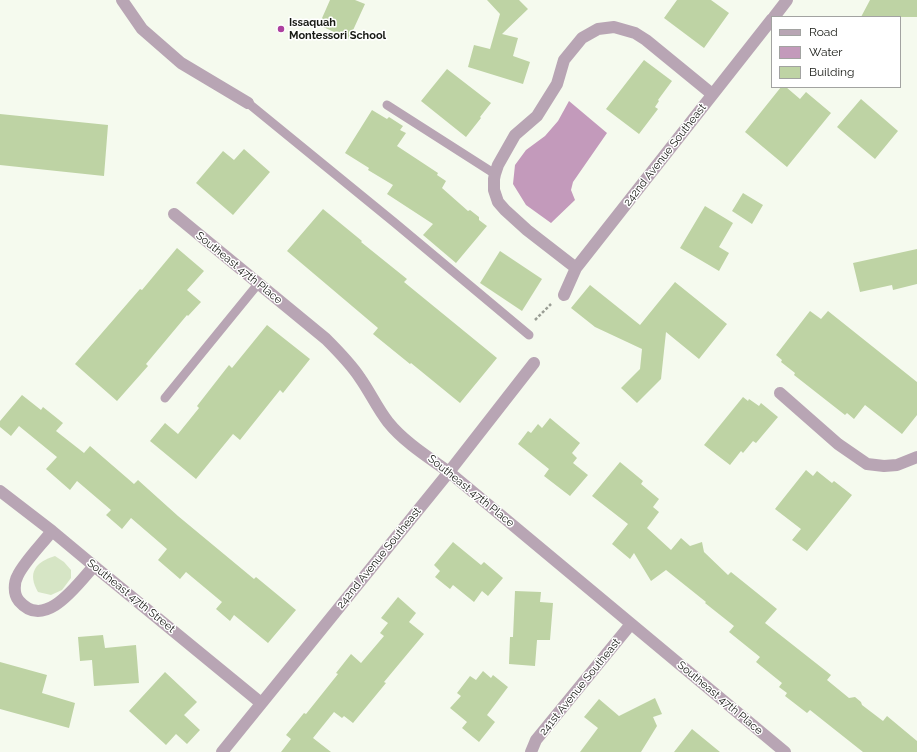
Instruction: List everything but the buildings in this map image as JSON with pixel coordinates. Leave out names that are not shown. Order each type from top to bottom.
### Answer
[{"type":"street","points":[[122,0],[142,29],[181,63],[248,103]]},
{"type":"street","name":"242nd Avenue Southeast","points":[[775,16],[787,0]]},
{"type":"street","name":"242nd Avenue Southeast","points":[[564,295],[576,268],[771,20]]},
{"type":"street","points":[[576,268],[527,230],[505,210],[498,202],[494,190],[494,179],[498,165],[515,136],[537,116],[557,84],[564,60],[582,38],[598,29],[614,27],[635,33],[646,40],[712,94]]},
{"type":"street","name":"Southeast 47th Place","points":[[174,214],[326,339],[343,356],[360,377],[374,402],[388,422],[403,438],[449,472],[785,752]]},
{"type":"street","name":"242nd Avenue Southeast","points":[[222,752],[449,472],[534,363]]},
{"type":"street","points":[[780,393],[838,444],[868,464],[884,466],[897,465],[917,457]]},
{"type":"street","name":"Southeast 47th Street","points":[[0,491],[52,531],[261,703]]},
{"type":"street","points":[[52,531],[17,575],[14,588],[18,600],[28,608],[38,612],[50,609],[68,596],[94,566]]},
{"type":"street","name":"241st Avenue Southeast","points":[[531,752],[536,740],[631,624]]},
{"type":"lane","points":[[248,103],[529,335]]},
{"type":"lane","points":[[387,105],[495,174]]},
{"type":"lane","points":[[165,398],[258,284]]},
{"type":"green space","points":[[55,556],[64,562],[71,570],[71,578],[62,590],[51,595],[38,592],[33,579],[35,569],[42,561]]},
{"type":"water","points":[[569,101],[607,133],[573,182],[571,190],[575,200],[551,223],[526,205],[513,184],[515,165],[526,150],[545,136],[558,121]]},
{"type":"place","name":"Issaquah Montessori School","points":[[281,29]]}]
